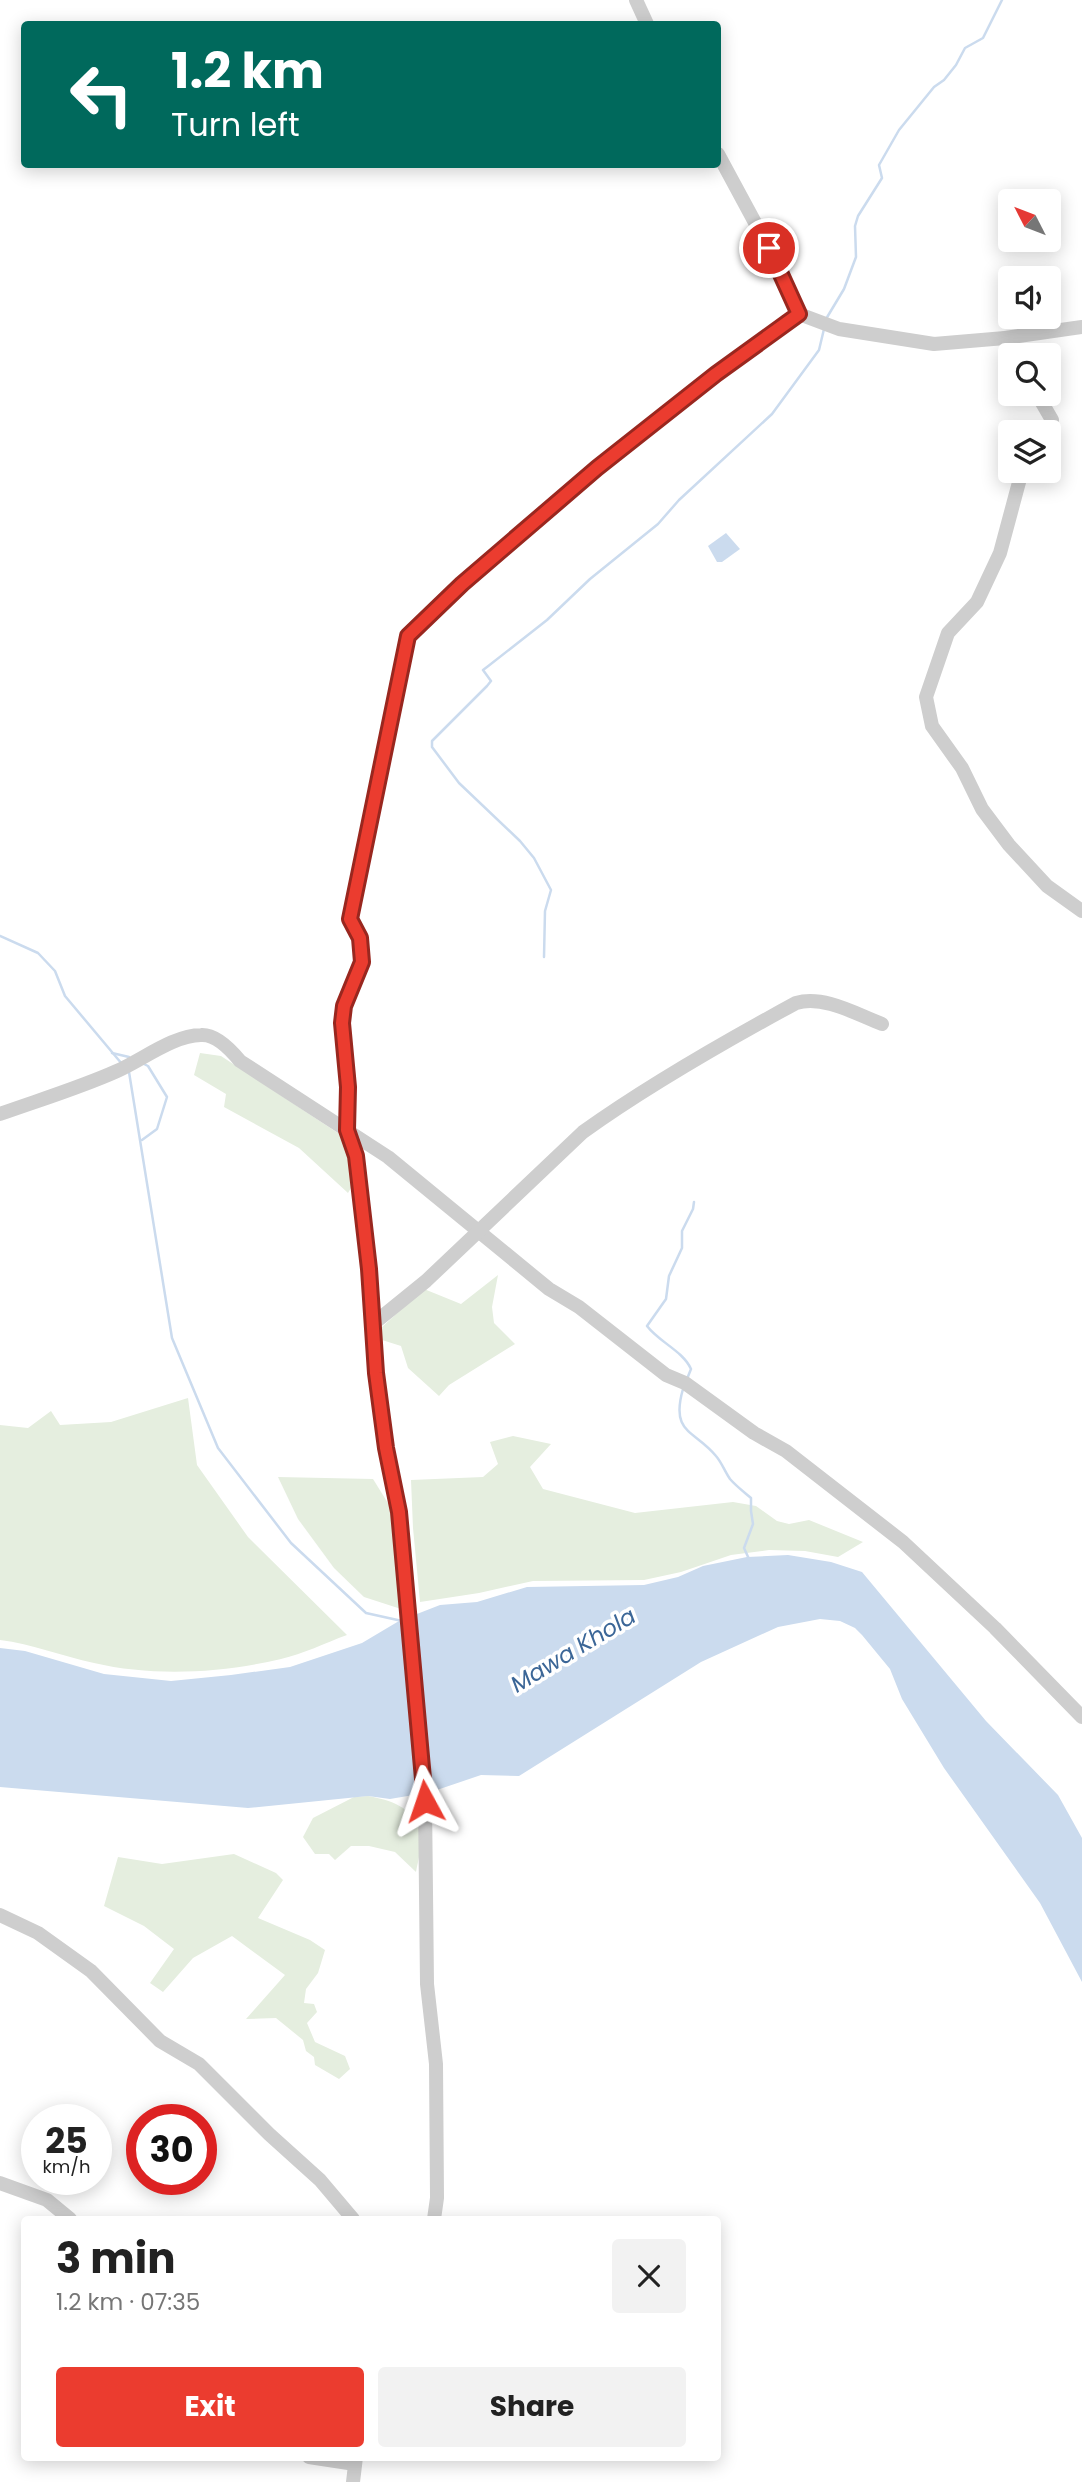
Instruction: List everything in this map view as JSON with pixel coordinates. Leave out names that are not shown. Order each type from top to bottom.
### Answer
[{"type":"street","points":[[636,0],[646,21]]},
{"type":"street","points":[[721,160],[780,269],[799,314],[839,329],[934,344],[1005,338],[1082,327]]},
{"type":"street","points":[[434,2216],[437,2199],[436,2064],[428,1984],[425,1801],[399,1512],[386,1448],[376,1373],[356,1156],[347,1130],[348,1087],[343,1015],[362,962],[360,938],[350,919],[408,636],[462,584],[597,468],[716,374],[799,314]]},
{"type":"street","points":[[1005,338],[1008,343]]},
{"type":"street","points":[[1019,483],[1000,553],[977,601],[948,633],[926,697],[932,726],[962,768],[982,809],[1009,845],[1047,886],[1082,911]]},
{"type":"street","points":[[373,1324],[426,1281],[583,1132],[702,1056],[796,1003],[809,1000],[836,1006],[882,1024]]},
{"type":"street","points":[[0,1114],[115,1072],[175,1041],[199,1034],[210,1036],[240,1061],[388,1157],[550,1289],[579,1307],[666,1375],[685,1383],[754,1433],[786,1451],[903,1542],[995,1628],[1082,1717]]},
{"type":"street","points":[[0,1915],[38,1933],[91,1971],[160,2041],[199,2064],[320,2180],[350,2216]]},
{"type":"street","points":[[0,2183],[47,2200],[66,2216]]},
{"type":"street","points":[[353,2482],[356,2461]]},
{"type":"green space","points":[[200,1053],[221,1056],[347,1139],[355,1181],[348,1193],[299,1148],[224,1107],[226,1094],[194,1075]]},
{"type":"green space","points":[[498,1275],[492,1307],[494,1323],[515,1344],[449,1385],[439,1396],[408,1368],[401,1346],[382,1340],[382,1327],[424,1289],[461,1304]]},
{"type":"green space","points":[[188,1398],[197,1465],[248,1537],[347,1635],[281,1659],[235,1668],[188,1672],[117,1667],[0,1640],[0,1425],[28,1428],[51,1411],[60,1425],[111,1422]]},
{"type":"green space","points":[[513,1436],[551,1444],[530,1467],[543,1489],[635,1513],[733,1502],[756,1506],[777,1521],[789,1524],[809,1520],[863,1542],[838,1557],[805,1551],[769,1550],[731,1555],[681,1572],[644,1580],[533,1581],[420,1602],[411,1480],[483,1477],[498,1464],[490,1442]]},
{"type":"green space","points":[[278,1477],[373,1479],[391,1508],[401,1609],[364,1597],[334,1568],[298,1519]]},
{"type":"green space","points":[[368,1796],[400,1806],[417,1823],[421,1841],[416,1872],[395,1852],[369,1846],[351,1846],[335,1860],[329,1854],[315,1854],[303,1837],[313,1818],[354,1797]]},
{"type":"green space","points":[[234,1854],[276,1873],[283,1880],[258,1918],[310,1940],[325,1950],[318,1973],[306,1989],[304,2003],[314,2004],[317,2012],[307,2023],[315,2042],[345,2056],[350,2069],[339,2079],[315,2065],[314,2057],[306,2051],[303,2040],[276,2018],[246,2019],[285,1975],[232,1936],[193,1958],[163,1992],[150,1983],[174,1949],[144,1926],[104,1906],[118,1857],[162,1864]]},
{"type":"water","points":[[726,533],[740,549],[722,562],[717,562],[708,546]]},
{"type":"water","name":"Mawa Khola","points":[[788,1555],[831,1562],[862,1572],[986,1721],[1058,1795],[1082,1838],[1082,1982],[1040,1903],[944,1768],[902,1699],[890,1669],[855,1628],[840,1621],[820,1619],[778,1627],[701,1662],[519,1776],[481,1775],[431,1792],[390,1799],[368,1796],[248,1808],[0,1787],[0,1648],[25,1651],[104,1674],[171,1681],[231,1675],[290,1667],[362,1643],[399,1621],[440,1605],[477,1602],[527,1587],[644,1585],[678,1577],[703,1566],[747,1557]]},
{"type":"waterway","points":[[826,319],[844,289],[856,257],[855,226],[858,216],[882,178],[879,165],[899,130],[934,87],[944,80],[965,48],[983,38],[1002,0]]},
{"type":"waterway","points":[[544,957],[545,911],[551,890],[534,858],[520,841],[459,783],[432,747],[432,741],[491,681],[483,670],[547,620],[590,579],[658,524],[679,500],[772,414],[819,350],[824,329]]},
{"type":"waterway","points":[[0,936],[38,953],[55,971],[65,996],[122,1064]]},
{"type":"waterway","points":[[112,1053],[129,1057]]},
{"type":"waterway","points":[[142,1063],[148,1066],[167,1097],[157,1129],[142,1140]]},
{"type":"waterway","points":[[129,1072],[172,1338],[218,1448],[291,1543],[366,1613],[402,1621]]},
{"type":"waterway","points":[[687,1379],[691,1369],[687,1363],[647,1326],[666,1299],[669,1276],[682,1248],[682,1231],[694,1202]]},
{"type":"waterway","points":[[683,1389],[680,1404],[682,1423],[716,1456],[737,1487],[751,1498],[753,1524],[744,1548],[749,1559]]},
{"type":"route","points":[[425,1801],[399,1512],[386,1448],[376,1373],[369,1269],[356,1156],[347,1130],[348,1087],[342,1023],[344,1006],[362,962],[360,938],[350,919],[408,636],[462,584],[597,468],[716,374],[799,314],[769,248]]}]
